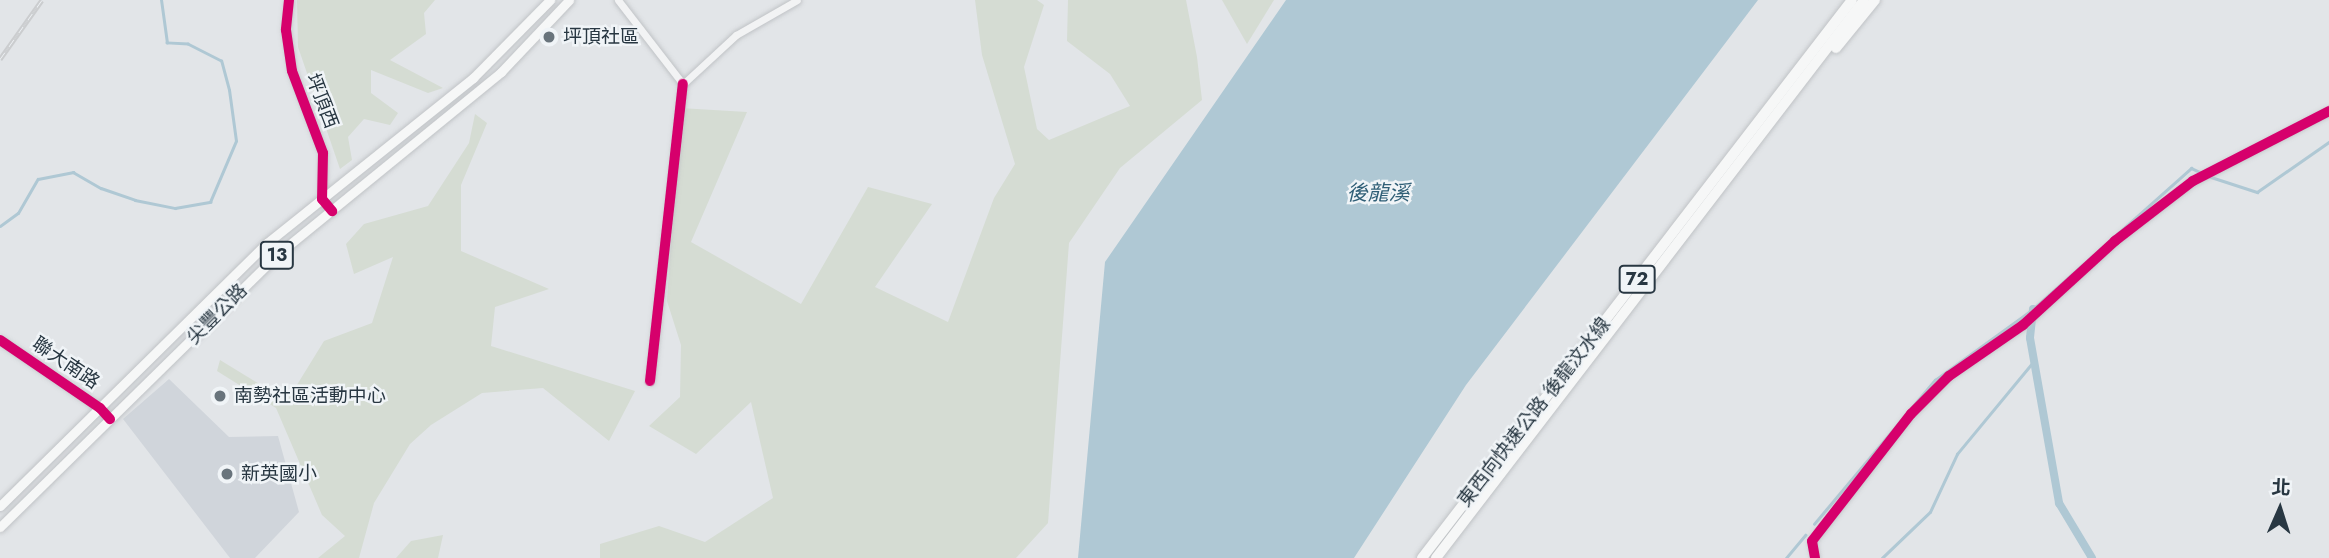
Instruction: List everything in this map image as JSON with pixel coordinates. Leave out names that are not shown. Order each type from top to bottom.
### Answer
[{"type":"highway","points":[[1832,25],[1844,0]]},
{"type":"highway","name":"東西向快速公路 後龍汶水線","points":[[1422,558],[1852,0]]},
{"type":"highway","name":"東西向快速公路 後龍汶水線","points":[[1436,558],[1864,0]]},
{"type":"highway","points":[[1810,71],[1838,46],[1875,0]]},
{"type":"main road","name":"尖豐公路","points":[[0,506],[267,243],[473,78],[550,0]]},
{"type":"main road","name":"尖豐公路","points":[[0,527],[278,254],[500,72],[569,0]]},
{"type":"street","name":"坪頂西","points":[[289,0],[286,30],[292,71],[323,153],[322,199]]},
{"type":"street","points":[[618,0],[683,84]]},
{"type":"street","points":[[650,381],[683,84],[736,35],[797,0]]},
{"type":"street","points":[[1815,558],[1812,541],[1911,414],[1950,376],[2036,314],[2115,241],[2193,181],[2329,111]]},
{"type":"street","points":[[322,199],[332,211]]},
{"type":"street","name":"聯大南路","points":[[0,340],[100,408],[110,419]]},
{"type":"shaded area","points":[[297,0],[435,0],[424,13],[426,34],[390,60],[443,88],[428,93],[371,70],[371,93],[398,113],[390,125],[364,119],[348,137],[352,160],[340,169],[298,47]]},
{"type":"shaded area","points":[[975,0],[1037,0],[1044,5],[1024,67],[1037,129],[1049,140],[1130,106],[1110,74],[1067,41],[1068,0],[1186,0],[1197,57],[1202,100],[1120,168],[1069,243],[1048,523],[1016,558],[600,558],[600,544],[659,526],[705,542],[773,498],[751,402],[696,454],[649,426],[680,397],[681,345],[667,301],[680,108],[747,112],[691,242],[801,304],[868,187],[932,204],[875,287],[948,322],[994,198],[1015,164],[982,55]]},
{"type":"shaded area","points":[[1222,0],[1274,0],[1247,44]]},
{"type":"shaded area","points":[[475,114],[487,123],[461,185],[461,251],[549,289],[495,307],[491,346],[635,391],[609,441],[543,388],[482,393],[431,425],[410,444],[374,503],[359,558],[318,558],[345,536],[322,515],[276,408],[217,371],[220,360],[287,401],[324,341],[372,323],[393,257],[354,274],[346,244],[364,224],[428,206],[469,143]]},
{"type":"shaded area","name":"新英國小","points":[[169,379],[229,437],[278,436],[299,512],[255,558],[230,558],[123,419]]},
{"type":"shaded area","points":[[443,535],[438,558],[396,558],[411,541]]},
{"type":"water","name":"後龍溪","points":[[1286,0],[1758,0],[1466,385],[1354,558],[1078,558],[1105,262]]},
{"type":"waterway","points":[[0,226],[18,213],[38,179],[73,172],[101,188],[135,200],[175,208],[210,202],[236,141],[229,90],[221,61],[188,44],[167,43],[161,0]]},
{"type":"waterway","points":[[2208,176],[2257,192],[2329,142]]},
{"type":"waterway","points":[[1814,524],[1935,380],[2033,309],[2191,168],[2202,173]]},
{"type":"waterway","points":[[2033,309],[2030,338],[2059,503],[2092,558]]},
{"type":"waterway","points":[[1882,558],[1930,512],[1957,454],[2034,361]]},
{"type":"waterway","points":[[1786,558],[1805,535]]},
{"type":"railway","points":[[0,59],[42,0]]},
{"type":"cycle path","points":[[289,0],[286,30],[292,71],[323,153],[322,199],[332,211]]},
{"type":"cycle path","points":[[650,381],[683,84]]},
{"type":"cycle path","points":[[1815,558],[1812,541],[1911,414],[1949,376],[2023,325],[2115,241],[2193,181],[2329,111]]},
{"type":"cycle path","points":[[0,340],[100,408],[110,419]]},
{"type":"place","name":"坪頂社區","points":[[549,37]]},
{"type":"place","name":"南勢社區活動中心","points":[[220,396]]},
{"type":"place","name":"新英國小","points":[[227,474]]}]
